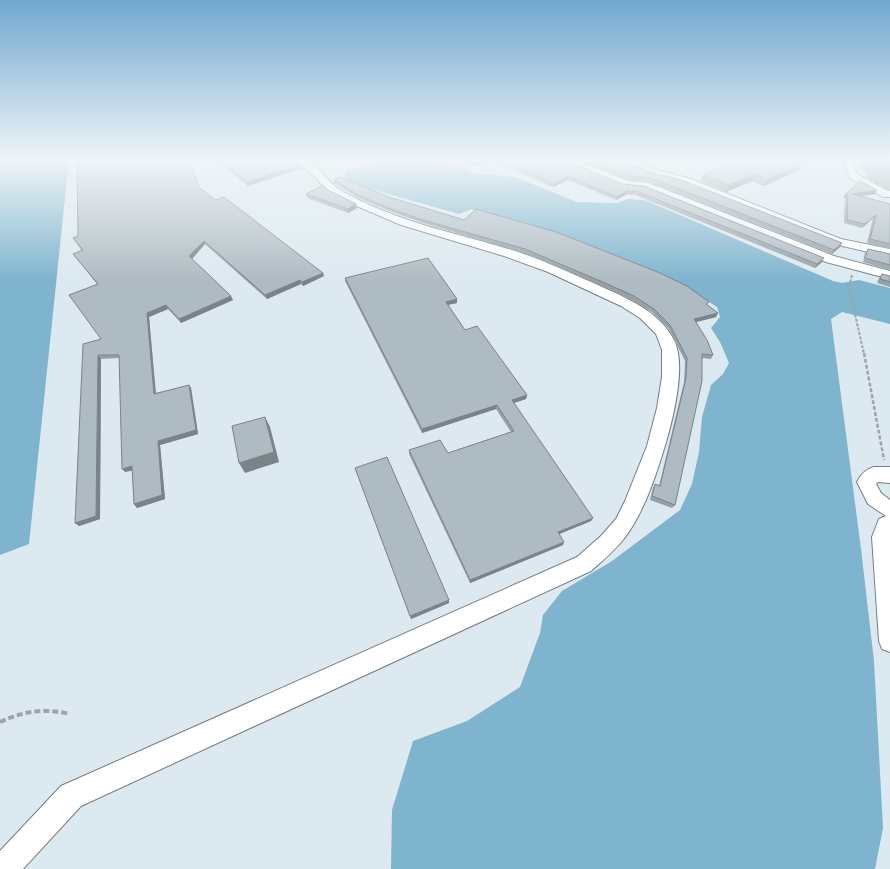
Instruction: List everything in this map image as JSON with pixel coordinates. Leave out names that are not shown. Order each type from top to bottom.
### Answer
[{"type":"street","points":[[2,869],[25,847],[71,796],[584,564],[600,551],[616,533],[628,516],[661,432],[669,382],[671,353],[668,342],[661,331],[644,314],[622,301],[571,278],[509,253],[412,226],[353,200]]},
{"type":"street","points":[[681,200],[830,259],[890,275]]},
{"type":"street","points":[[733,200],[838,242],[890,253]]},
{"type":"street","points":[[888,475],[874,474],[866,482],[869,493],[879,503],[890,509]]},
{"type":"street","points":[[890,523],[886,525],[882,537],[890,642]]},
{"type":"path","points":[[855,265],[849,288],[866,363],[888,475]]},
{"type":"path","points":[[0,722],[36,710],[55,710],[70,714]]},
{"type":"shaded area","points":[[0,200],[65,200],[29,544],[0,555]]},
{"type":"shaded area","points":[[408,200],[571,200],[577,202],[617,203],[626,200],[645,200],[833,281],[842,283],[859,280],[890,288],[890,324],[842,312],[831,319],[874,661],[883,828],[875,869],[391,869],[392,810],[413,741],[467,721],[520,687],[540,633],[543,615],[562,591],[612,561],[680,510],[692,484],[699,452],[702,417],[711,385],[723,374],[729,363],[720,342],[711,328],[720,317],[717,307],[691,291],[471,209],[459,214]]},
{"type":"building","points":[[78,200],[227,200],[323,273],[302,282],[300,280],[265,295],[204,241],[189,256],[231,296],[179,319],[166,305],[147,313],[154,394],[189,385],[196,430],[158,441],[162,495],[134,504],[132,466],[122,469],[119,355],[98,355],[96,516],[75,523],[83,344],[101,339],[69,295],[98,284],[73,254],[83,250],[73,238],[78,236]]},
{"type":"building","points":[[322,200],[347,200],[356,204],[348,209]]},
{"type":"building","points":[[369,200],[397,200],[464,220],[476,209],[556,232],[660,273],[687,286],[709,302],[706,304],[718,313],[694,319],[707,340],[713,355],[702,354],[702,381],[675,505],[652,496],[655,484],[660,486],[686,378],[687,358],[670,325],[654,309],[634,296],[525,249],[423,220]]},
{"type":"building","points":[[658,200],[678,200],[824,258],[817,264]]},
{"type":"building","points":[[706,200],[731,200],[842,243],[834,250]]},
{"type":"building","points":[[848,200],[874,200],[890,204],[890,244],[870,239],[876,215],[865,224],[847,220]]},
{"type":"building","points":[[868,249],[890,254],[890,265],[865,258]]},
{"type":"building","points":[[428,258],[457,299],[446,302],[465,330],[477,326],[527,395],[512,400],[593,518],[558,532],[564,542],[470,580],[409,450],[440,440],[448,453],[514,431],[497,405],[422,429],[345,278]]},
{"type":"building","points":[[882,274],[890,276],[890,282],[880,279]]},
{"type":"building","points":[[265,417],[274,452],[239,463],[232,426]]},
{"type":"building","points":[[387,457],[449,600],[410,616],[355,468]]}]
